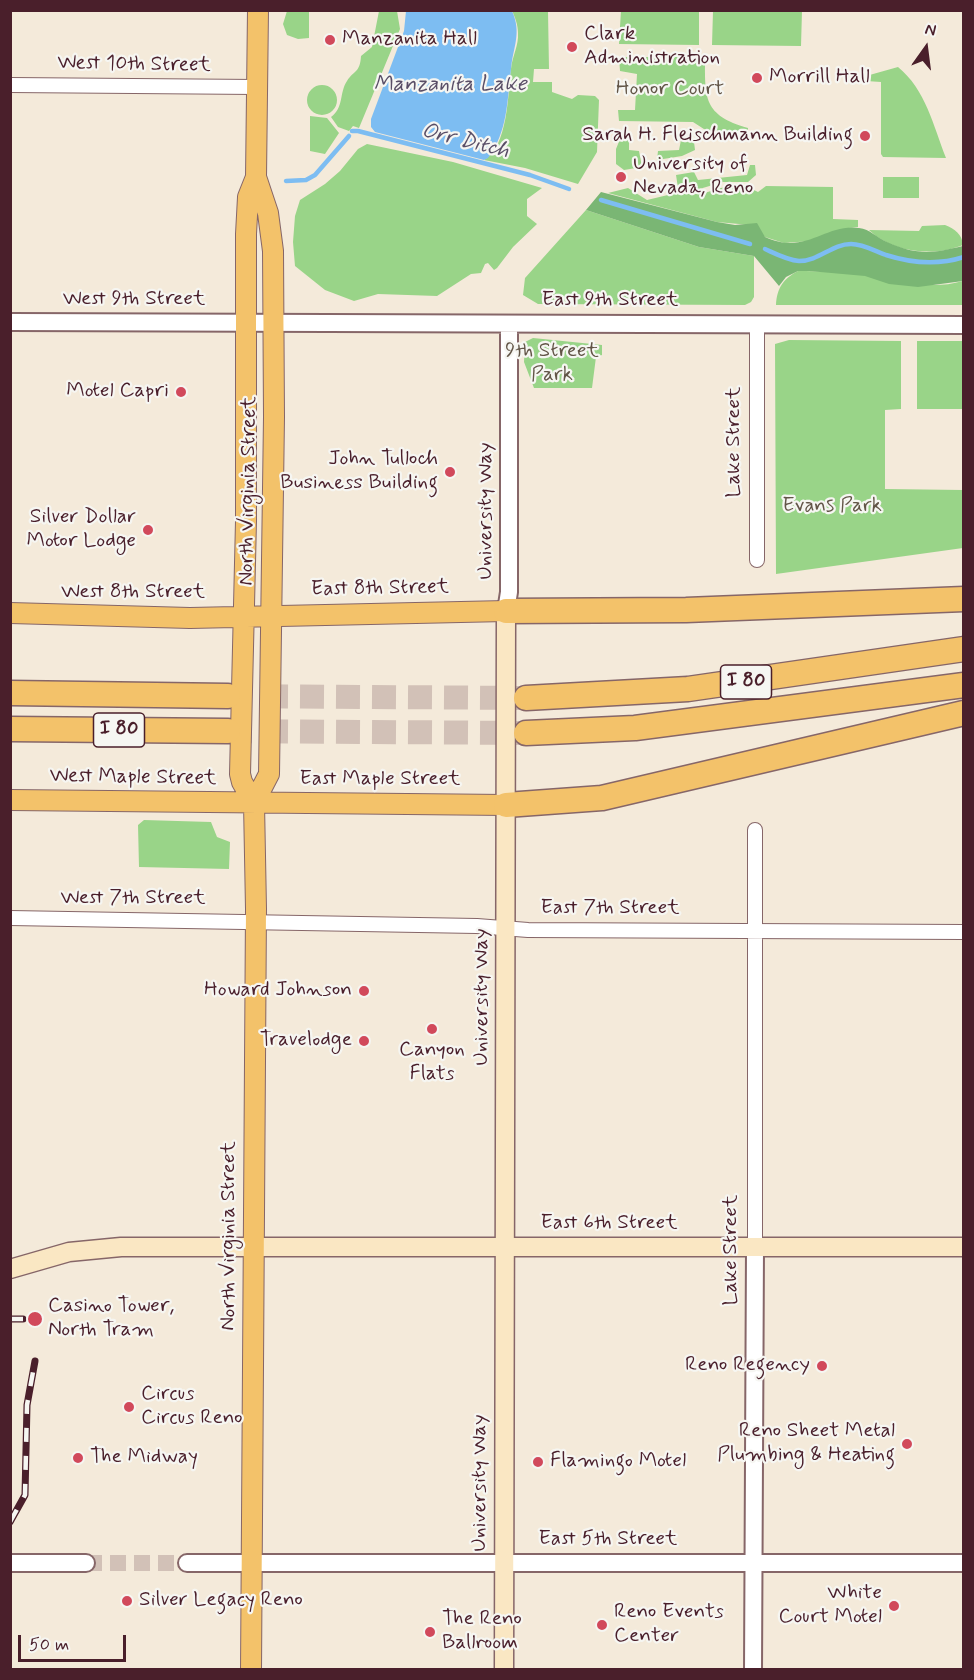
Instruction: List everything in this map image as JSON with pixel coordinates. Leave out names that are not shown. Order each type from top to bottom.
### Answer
[{"type":"highway","points":[[507,611],[768,608],[963,599]]},
{"type":"highway","name":"I 80","points":[[526,698],[688,689],[963,649]]},
{"type":"highway","name":"I 80","points":[[526,733],[646,726],[963,686]]},
{"type":"highway","name":"I 80","points":[[10,693],[228,696]]},
{"type":"highway","points":[[506,805],[602,798],[963,713]]},
{"type":"highway","name":"I 80","points":[[10,729],[228,730]]},
{"type":"main road","name":"North Virginia Street","points":[[254,803],[240,774],[257,616],[259,323],[273,251],[268,213],[256,177],[258,10]]},
{"type":"main road","name":"North Virginia Street","points":[[251,1670],[256,922],[254,803],[269,774],[257,616],[259,323],[248,197],[256,177]]},
{"type":"main road","name":"East 8th Street","points":[[257,616],[507,611]]},
{"type":"main road","name":"University Way","points":[[504,1670],[507,611]]},
{"type":"main road","name":"West 8th Street","points":[[10,613],[98,617],[257,616]]},
{"type":"main road","name":"West Maple Street","points":[[10,800],[254,803]]},
{"type":"main road","name":"East Maple Street","points":[[254,803],[506,805]]},
{"type":"main road","name":"East 6th Street","points":[[10,1269],[50,1256],[96,1248],[963,1247]]},
{"type":"street","name":"West 10th Street","points":[[10,85],[257,87]]},
{"type":"street","name":"West 9th Street","points":[[10,322],[259,323]]},
{"type":"street","name":"East 9th Street","points":[[259,323],[963,325]]},
{"type":"street","name":"University Way","points":[[507,611],[509,592],[509,324]]},
{"type":"street","name":"Lake Street","points":[[757,560],[758,324]]},
{"type":"street","name":"Lake Street","points":[[753,1670],[755,830]]},
{"type":"street","name":"West 7th Street","points":[[10,918],[256,922]]},
{"type":"street","name":"East 7th Street","points":[[256,922],[506,928],[963,932]]},
{"type":"street","points":[[10,1563],[86,1563]]},
{"type":"street","name":"East 5th Street","points":[[188,1563],[963,1563]]},
{"type":"green space","points":[[621,10],[699,11],[699,45],[619,44]]},
{"type":"green space","points":[[287,11],[309,11],[309,38],[298,39],[287,35],[283,24]]},
{"type":"green space","points":[[379,11],[397,11],[400,29],[359,128],[353,126],[349,131],[338,127],[331,117],[340,105],[343,90],[358,68],[361,56],[372,47]]},
{"type":"green space","points":[[512,11],[548,11],[549,69],[534,69],[533,82],[552,82],[552,92],[572,99],[578,95],[595,96],[599,100],[597,152],[578,184],[525,168],[484,160],[498,144],[505,119],[512,64],[518,38],[517,24]]},
{"type":"green space","points":[[713,11],[802,11],[801,46],[712,45]]},
{"type":"green space","name":"Honor Court","points":[[619,57],[705,57],[705,84],[710,103],[722,117],[748,128],[748,131],[707,131],[693,122],[619,121],[618,110],[635,110],[637,74],[620,71]]},
{"type":"green space","points":[[898,67],[908,76],[922,97],[946,158],[883,157],[881,154],[881,82],[866,81],[866,76]]},
{"type":"green space","points":[[322,85],[328,86],[336,94],[336,106],[328,114],[322,115],[316,114],[308,106],[307,100],[308,94],[316,86]]},
{"type":"green space","points":[[310,116],[327,118],[339,133],[325,154],[310,151]]},
{"type":"green space","points":[[625,136],[629,137],[629,150],[639,151],[642,167],[624,170],[616,164],[616,149],[620,139]]},
{"type":"green space","points":[[681,140],[694,142],[695,150],[682,156],[657,160],[658,151],[679,150]]},
{"type":"green space","points":[[367,144],[453,162],[542,188],[527,199],[527,216],[537,224],[513,247],[497,268],[494,270],[488,263],[485,264],[481,273],[471,274],[437,296],[378,294],[354,301],[325,290],[295,266],[293,242],[295,216],[300,200],[325,184],[340,171],[358,149]]},
{"type":"green space","points":[[750,165],[755,165],[756,175],[748,182],[723,182],[696,190],[678,188],[676,175],[694,172],[698,180],[747,175]]},
{"type":"green space","points":[[883,177],[919,177],[919,198],[883,198]]},
{"type":"green space","points":[[731,185],[746,186],[758,192],[766,186],[833,187],[833,219],[858,220],[858,227],[811,241],[784,243],[765,237],[750,225],[717,222],[608,193],[628,188],[647,200],[672,194],[701,194]]},
{"type":"green space","points":[[601,192],[717,222],[735,225],[757,223],[765,237],[779,242],[804,241],[836,230],[859,228],[908,250],[934,252],[963,246],[963,281],[918,287],[889,284],[865,276],[798,271],[786,277],[779,286],[754,256],[699,247],[586,210]]},
{"type":"green space","points":[[586,210],[699,247],[754,256],[754,297],[745,305],[538,304],[523,295],[525,278]]},
{"type":"green space","points":[[945,225],[957,232],[963,245],[939,251],[914,251],[890,244],[869,230],[919,231],[922,226]]},
{"type":"green space","points":[[798,271],[855,274],[925,285],[963,281],[963,305],[776,305],[782,285],[788,277]]},
{"type":"green space","name":"9th Street Park","points":[[533,338],[602,345],[602,355],[596,357],[592,388],[534,388],[524,362],[525,342]]},
{"type":"green space","name":"Evans Park","points":[[789,340],[901,341],[901,409],[885,410],[885,489],[963,490],[963,548],[776,574],[775,344]]},
{"type":"green space","points":[[917,341],[963,341],[963,409],[917,409]]},
{"type":"green space","points":[[144,820],[211,822],[217,837],[230,842],[229,869],[139,867],[138,825]]},
{"type":"water","name":"Manzanita Lake","points":[[406,11],[512,11],[517,33],[506,115],[495,148],[488,158],[484,160],[375,132],[371,127],[371,119],[404,31]]},
{"type":"waterway","name":"Orr Ditch","points":[[352,131],[530,175],[569,189]]},
{"type":"waterway","name":"Orr Ditch","points":[[286,181],[306,180],[315,175],[349,136]]},
{"type":"waterway","name":"Orr Ditch","points":[[601,200],[750,244]]},
{"type":"waterway","name":"Orr Ditch","points":[[765,249],[799,261],[851,244],[864,246],[896,258],[915,261],[935,262],[964,257]]},
{"type":"tunnel","points":[[228,696],[526,698]]},
{"type":"tunnel","points":[[228,731],[526,733]]},
{"type":"tunnel","points":[[86,1563],[187,1563]]},
{"type":"railway","points":[[10,1319],[23,1319]]},
{"type":"railway","points":[[10,1522],[25,1495],[27,1405],[35,1361]]},
{"type":"place","name":"Manzanita Hall","points":[[330,40]]},
{"type":"place","name":"Clark Administration","points":[[572,47]]},
{"type":"place","name":"Morrill Hall","points":[[757,78]]},
{"type":"place","name":"Sarah H. Fleischmann Building","points":[[865,136]]},
{"type":"place","name":"University of Nevada, Reno","points":[[621,177]]},
{"type":"place","name":"Motel Capri","points":[[181,392]]},
{"type":"place","name":"John Tulloch Business Building","points":[[450,472]]},
{"type":"place","name":"Silver Dollar Motor Lodge","points":[[148,530]]},
{"type":"place","name":"Howard Johnson","points":[[364,991]]},
{"type":"place","name":"Canyon Flats","points":[[432,1029]]},
{"type":"place","name":"Travelodge","points":[[364,1041]]},
{"type":"place","name":"Casino Tower, North Tram","points":[[35,1319]]},
{"type":"place","name":"Reno Regency","points":[[822,1366]]},
{"type":"place","name":"Circus Circus Reno","points":[[129,1407]]},
{"type":"place","name":"Reno Sheet Metal Plumbing & Heating","points":[[907,1444]]},
{"type":"place","name":"The Midway","points":[[78,1458]]},
{"type":"place","name":"Flamingo Motel","points":[[538,1462]]},
{"type":"place","name":"Silver Legacy Reno","points":[[127,1601]]},
{"type":"place","name":"White Court Motel","points":[[894,1606]]},
{"type":"place","name":"Reno Events Center","points":[[602,1625]]},
{"type":"place","name":"The Reno Ballroom","points":[[430,1632]]}]
